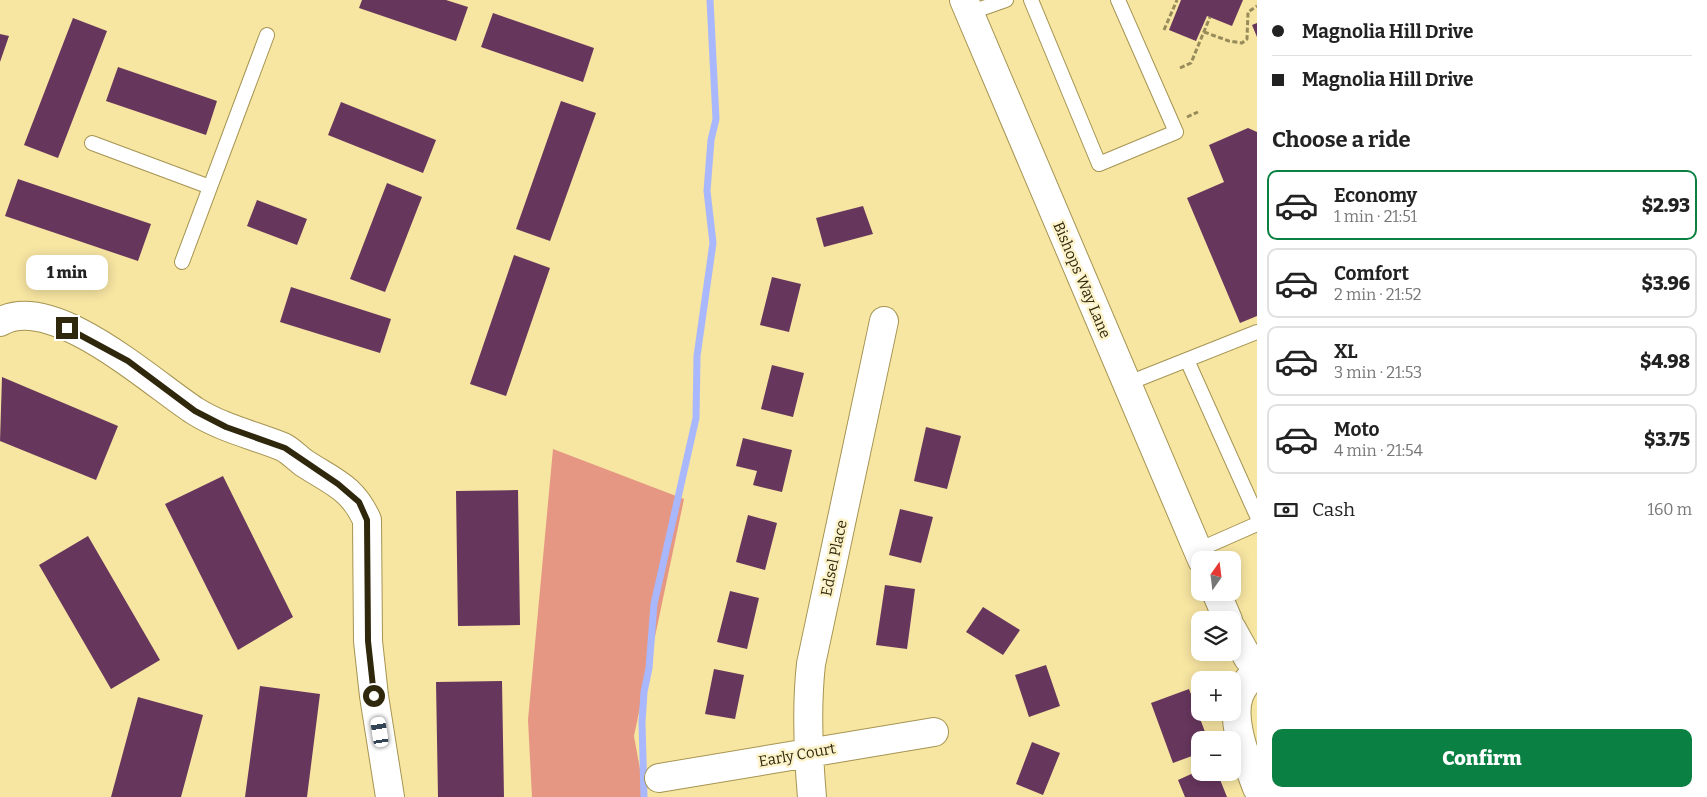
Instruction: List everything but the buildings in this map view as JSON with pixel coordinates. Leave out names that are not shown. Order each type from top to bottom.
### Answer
[{"type":"street","name":"Bishops Way Lane","points":[[966,7],[1198,551]]},
{"type":"street","points":[[0,322],[8,317],[28,314],[52,321],[82,334],[128,361],[195,411],[226,427],[285,448],[338,484],[359,502],[367,520],[368,641],[374,696],[390,797]]},
{"type":"street","name":"Edsel Place","points":[[812,797],[808,753],[808,690],[811,664],[884,321]]},
{"type":"street","points":[[1241,645],[1257,669],[1246,681],[1238,697],[1240,737],[1246,760],[1257,788]]},
{"type":"street","name":"Early Court","points":[[659,778],[934,732]]},
{"type":"lane","points":[[966,7],[1006,0]]},
{"type":"lane","points":[[1031,0],[1099,164],[1176,132],[1118,0]]},
{"type":"lane","points":[[182,262],[267,36]]},
{"type":"lane","points":[[92,143],[210,188]]},
{"type":"lane","points":[[1126,384],[1257,332]]},
{"type":"lane","points":[[1187,360],[1257,516]]},
{"type":"lane","points":[[1207,551],[1257,524]]},
{"type":"path","points":[[1164,30],[1177,0]]},
{"type":"path","points":[[1204,32],[1229,41],[1242,43],[1247,39],[1248,12],[1257,6]]},
{"type":"path","points":[[1180,68],[1191,63],[1210,17]]},
{"type":"shaded area","points":[[553,449],[684,499],[634,736],[645,797],[532,797],[528,720]]},
{"type":"waterway","points":[[644,797],[642,722],[644,692],[649,668],[654,604],[696,418],[697,356],[713,243],[707,191],[711,140],[716,119],[710,0]]},
{"type":"route","points":[[67,328],[82,334],[128,361],[195,411],[226,427],[285,448],[338,484],[359,502],[367,520],[368,641],[374,696]]}]
